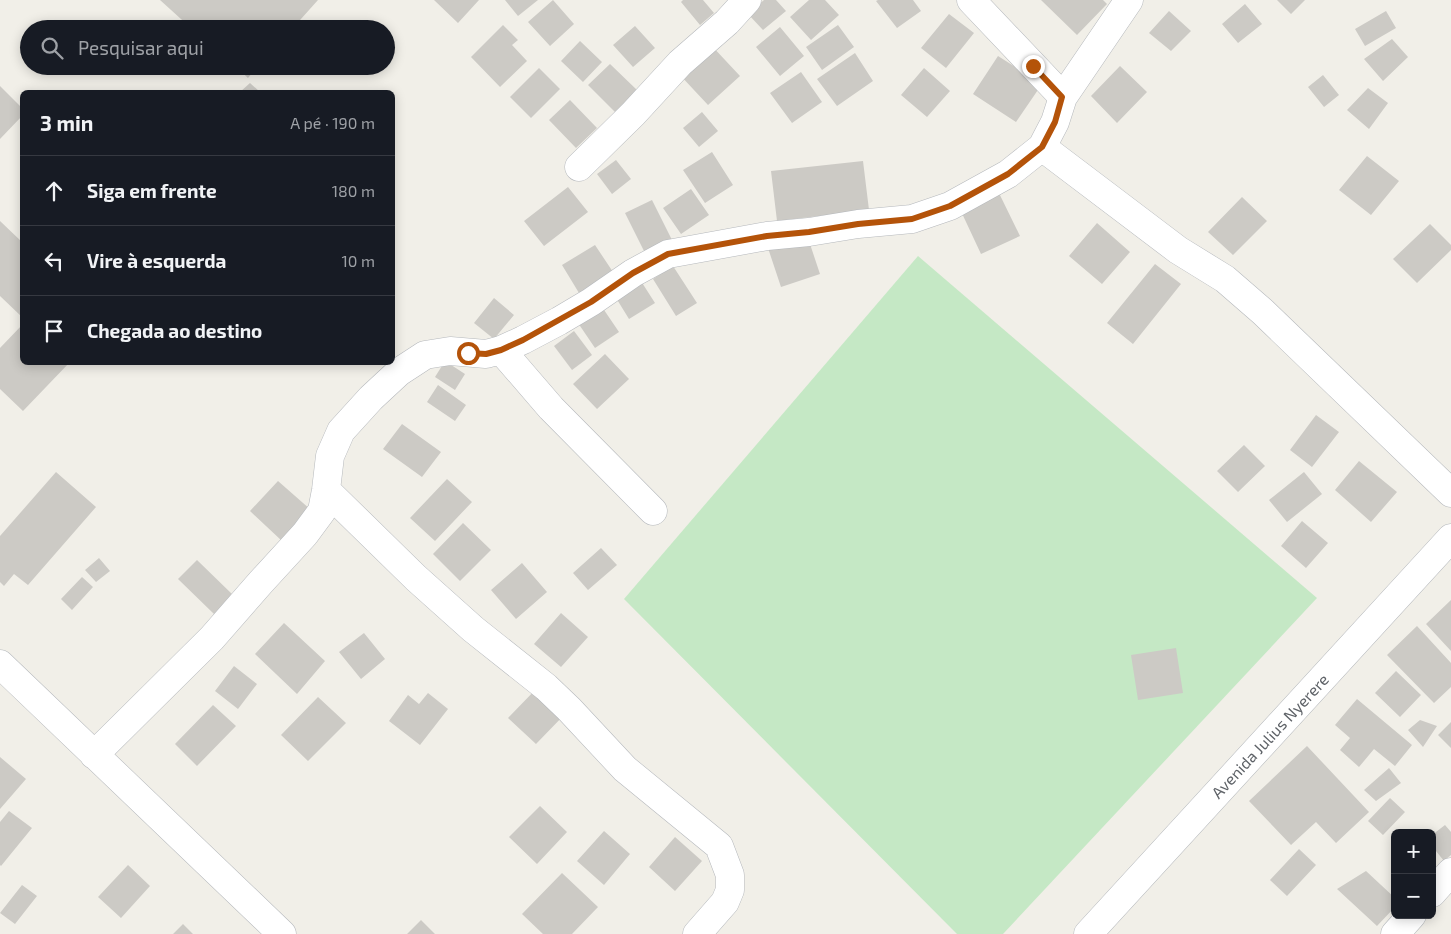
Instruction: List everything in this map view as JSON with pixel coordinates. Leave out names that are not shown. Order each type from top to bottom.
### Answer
[{"type":"street","points":[[579,167],[633,114],[680,63],[727,22],[747,0]]},
{"type":"street","points":[[971,0],[1062,97]]},
{"type":"street","points":[[94,755],[212,638],[305,534],[322,511],[330,456],[341,431],[370,398],[399,372],[425,355],[450,351],[486,354],[501,350],[583,307],[633,273],[668,254],[767,236],[912,219],[950,206],[1002,178],[1042,147],[1055,122],[1062,97],[1129,0]]},
{"type":"street","points":[[1042,147],[1178,250],[1231,285],[1263,312],[1451,493]]},
{"type":"street","points":[[501,350],[551,408],[653,511]]},
{"type":"street","points":[[326,490],[416,578],[466,622],[546,687],[625,770],[719,846],[730,875],[730,890],[725,902],[697,934]]},
{"type":"street","name":"Avenida Julius Nyerere","points":[[1088,934],[1451,538]]},
{"type":"street","points":[[0,664],[282,934]]},
{"type":"street","points":[[1395,934],[1408,919]]},
{"type":"green space","points":[[918,256],[1317,598],[1003,934],[957,934],[624,599]]},
{"type":"building","points":[[160,0],[318,0],[300,20],[182,20]]},
{"type":"building","points":[[434,0],[479,0],[458,23]]},
{"type":"building","points":[[505,0],[538,0],[518,16]]},
{"type":"building","points":[[553,0],[574,24],[550,46],[528,22]]},
{"type":"building","points":[[683,0],[703,0],[714,13],[700,25],[681,2]]},
{"type":"building","points":[[764,0],[776,0],[786,11],[763,30],[748,14]]},
{"type":"building","points":[[809,0],[825,0],[839,15],[811,40],[790,17]]},
{"type":"building","points":[[913,0],[921,11],[897,28],[876,1]]},
{"type":"building","points":[[1041,0],[1103,0],[1107,4],[1077,35]]},
{"type":"building","points":[[1277,0],[1305,0],[1291,14]]},
{"type":"building","points":[[1245,4],[1262,24],[1238,43],[1222,24]]},
{"type":"building","points":[[1169,11],[1191,31],[1171,51],[1149,33]]},
{"type":"building","points":[[1386,11],[1396,28],[1365,46],[1355,29]]},
{"type":"building","points":[[949,14],[974,33],[946,68],[921,48]]},
{"type":"building","points":[[503,25],[518,40],[512,45],[527,61],[500,87],[471,57]]},
{"type":"building","points":[[838,25],[854,47],[822,70],[806,47]]},
{"type":"building","points":[[635,26],[655,48],[633,67],[613,45]]},
{"type":"building","points":[[780,27],[804,56],[780,76],[756,47]]},
{"type":"building","points":[[1392,39],[1408,57],[1383,81],[1364,59]]},
{"type":"building","points":[[580,41],[602,62],[583,82],[561,61]]},
{"type":"building","points":[[711,45],[740,76],[708,105],[679,74]]},
{"type":"building","points":[[855,53],[873,81],[837,106],[817,79]]},
{"type":"building","points":[[998,56],[1042,84],[1016,122],[973,94]]},
{"type":"building","points":[[610,64],[637,90],[615,112],[588,85]]},
{"type":"building","points":[[1120,66],[1147,92],[1117,123],[1091,96]]},
{"type":"building","points":[[539,68],[560,89],[531,118],[510,97]]},
{"type":"building","points":[[924,68],[950,91],[927,117],[901,95]]},
{"type":"building","points":[[801,72],[822,102],[792,123],[770,93]]},
{"type":"building","points":[[1323,75],[1339,95],[1324,107],[1308,87]]},
{"type":"building","points":[[250,83],[258,90],[242,90]]},
{"type":"building","points":[[0,86],[20,106],[20,118],[0,139]]},
{"type":"building","points":[[1368,88],[1388,103],[1369,129],[1347,110]]},
{"type":"building","points":[[570,100],[597,128],[576,148],[549,120]]},
{"type":"building","points":[[702,112],[718,131],[699,147],[683,128]]},
{"type":"building","points":[[712,152],[733,185],[705,203],[683,170]]},
{"type":"building","points":[[1367,156],[1399,181],[1371,215],[1339,190]]},
{"type":"building","points":[[616,160],[631,179],[612,194],[597,174]]},
{"type":"building","points":[[863,161],[869,210],[777,221],[771,171]]},
{"type":"building","points":[[568,187],[588,212],[544,246],[524,221]]},
{"type":"building","points":[[691,189],[709,215],[681,234],[663,208]]},
{"type":"building","points":[[997,189],[1020,236],[981,254],[959,207]]},
{"type":"building","points":[[1242,197],[1267,221],[1233,255],[1208,232]]},
{"type":"building","points":[[652,200],[672,240],[645,253],[625,213]]},
{"type":"building","points":[[0,221],[20,240],[20,315],[0,296]]},
{"type":"building","points":[[1097,223],[1130,252],[1102,284],[1069,256]]},
{"type":"building","points":[[1430,224],[1451,245],[1451,250],[1417,283],[1393,259]]},
{"type":"building","points":[[807,235],[820,274],[781,287],[768,248]]},
{"type":"building","points":[[595,245],[613,272],[579,293],[562,265]]},
{"type":"building","points":[[1155,264],[1181,284],[1133,344],[1107,323]]},
{"type":"building","points":[[673,266],[697,303],[676,316],[653,279]]},
{"type":"building","points":[[639,278],[655,303],[629,319],[613,293]]},
{"type":"building","points":[[494,298],[514,315],[494,339],[474,323]]},
{"type":"building","points":[[600,304],[619,332],[595,348],[576,320]]},
{"type":"building","points":[[20,327],[20,365],[67,365],[23,411],[0,389],[0,348]]},
{"type":"building","points":[[574,331],[592,355],[572,370],[554,346]]},
{"type":"building","points":[[605,354],[629,379],[597,409],[573,384]]},
{"type":"building","points":[[445,361],[465,374],[455,390],[435,377]]},
{"type":"building","points":[[438,385],[466,405],[455,421],[427,402]]},
{"type":"building","points":[[1316,415],[1339,432],[1312,467],[1290,450]]},
{"type":"building","points":[[402,424],[441,452],[422,477],[383,449]]},
{"type":"building","points":[[1244,445],[1265,466],[1238,492],[1217,471]]},
{"type":"building","points":[[1359,461],[1397,492],[1371,522],[1335,490]]},
{"type":"building","points":[[56,472],[96,507],[28,585],[14,574],[4,586],[0,582],[0,536]]},
{"type":"building","points":[[1304,472],[1322,494],[1287,522],[1269,500]]},
{"type":"building","points":[[447,479],[472,502],[435,541],[410,518]]},
{"type":"building","points":[[278,481],[311,510],[282,541],[250,511]]},
{"type":"building","points":[[1302,521],[1328,543],[1306,568],[1281,546]]},
{"type":"building","points":[[463,523],[491,550],[460,581],[433,554]]},
{"type":"building","points":[[601,548],[617,565],[588,590],[573,573]]},
{"type":"building","points":[[99,558],[110,571],[96,582],[85,570]]},
{"type":"building","points":[[197,560],[233,595],[214,614],[178,579]]},
{"type":"building","points":[[522,563],[547,592],[516,619],[491,590]]},
{"type":"building","points":[[82,577],[93,587],[72,610],[61,599]]},
{"type":"building","points":[[1451,600],[1451,651],[1426,624]]},
{"type":"building","points":[[561,613],[588,637],[561,667],[534,644]]},
{"type":"building","points":[[284,623],[325,661],[297,694],[255,654]]},
{"type":"building","points":[[1417,626],[1451,663],[1451,687],[1434,703],[1387,655]]},
{"type":"building","points":[[364,633],[385,659],[361,679],[339,652]]},
{"type":"building","points":[[1176,648],[1183,693],[1138,700],[1131,655]]},
{"type":"building","points":[[234,666],[257,684],[238,709],[215,691]]},
{"type":"building","points":[[1396,671],[1421,695],[1400,717],[1375,693]]},
{"type":"building","points":[[538,687],[566,713],[536,744],[508,718]]},
{"type":"building","points":[[428,693],[448,709],[420,745],[389,721],[408,695],[419,704]]},
{"type":"building","points":[[318,697],[346,723],[308,761],[281,735]]},
{"type":"building","points":[[1357,699],[1412,745],[1395,766],[1374,749],[1359,767],[1340,750],[1350,738],[1335,725]]},
{"type":"building","points":[[213,705],[236,726],[197,766],[175,744]]},
{"type":"building","points":[[1420,720],[1437,726],[1423,747],[1408,730]]},
{"type":"building","points":[[1451,722],[1451,748],[1438,735]]},
{"type":"building","points":[[1307,746],[1369,812],[1336,843],[1316,822],[1291,845],[1249,801]]},
{"type":"building","points":[[0,757],[26,779],[0,809]]},
{"type":"building","points":[[1389,768],[1401,783],[1376,801],[1364,790]]},
{"type":"building","points":[[1390,798],[1405,812],[1383,835],[1368,821]]},
{"type":"building","points":[[540,806],[567,832],[537,864],[509,837]]},
{"type":"building","points":[[9,811],[32,828],[1,866],[0,822]]},
{"type":"building","points":[[1445,825],[1451,832],[1451,855],[1444,861],[1436,851],[1436,832]]},
{"type":"building","points":[[604,831],[630,854],[604,885],[577,861]]},
{"type":"building","points":[[675,837],[702,861],[675,891],[649,867]]},
{"type":"building","points":[[1299,849],[1316,865],[1287,896],[1270,880]]},
{"type":"building","points":[[128,865],[150,886],[121,918],[98,897]]},
{"type":"building","points":[[1366,871],[1391,894],[1391,911],[1377,926],[1337,889]]},
{"type":"building","points":[[562,873],[598,907],[572,934],[543,934],[522,914]]},
{"type":"building","points":[[22,885],[37,896],[15,924],[0,913]]},
{"type":"building","points":[[421,920],[435,934],[407,934]]},
{"type":"building","points":[[183,924],[193,934],[173,934]]},
{"type":"route","points":[[468,353],[486,354],[501,350],[523,340],[559,321],[633,273],[668,254],[767,236],[912,219],[950,206],[1008,174],[1042,147],[1055,122],[1062,97],[1033,66]]}]
